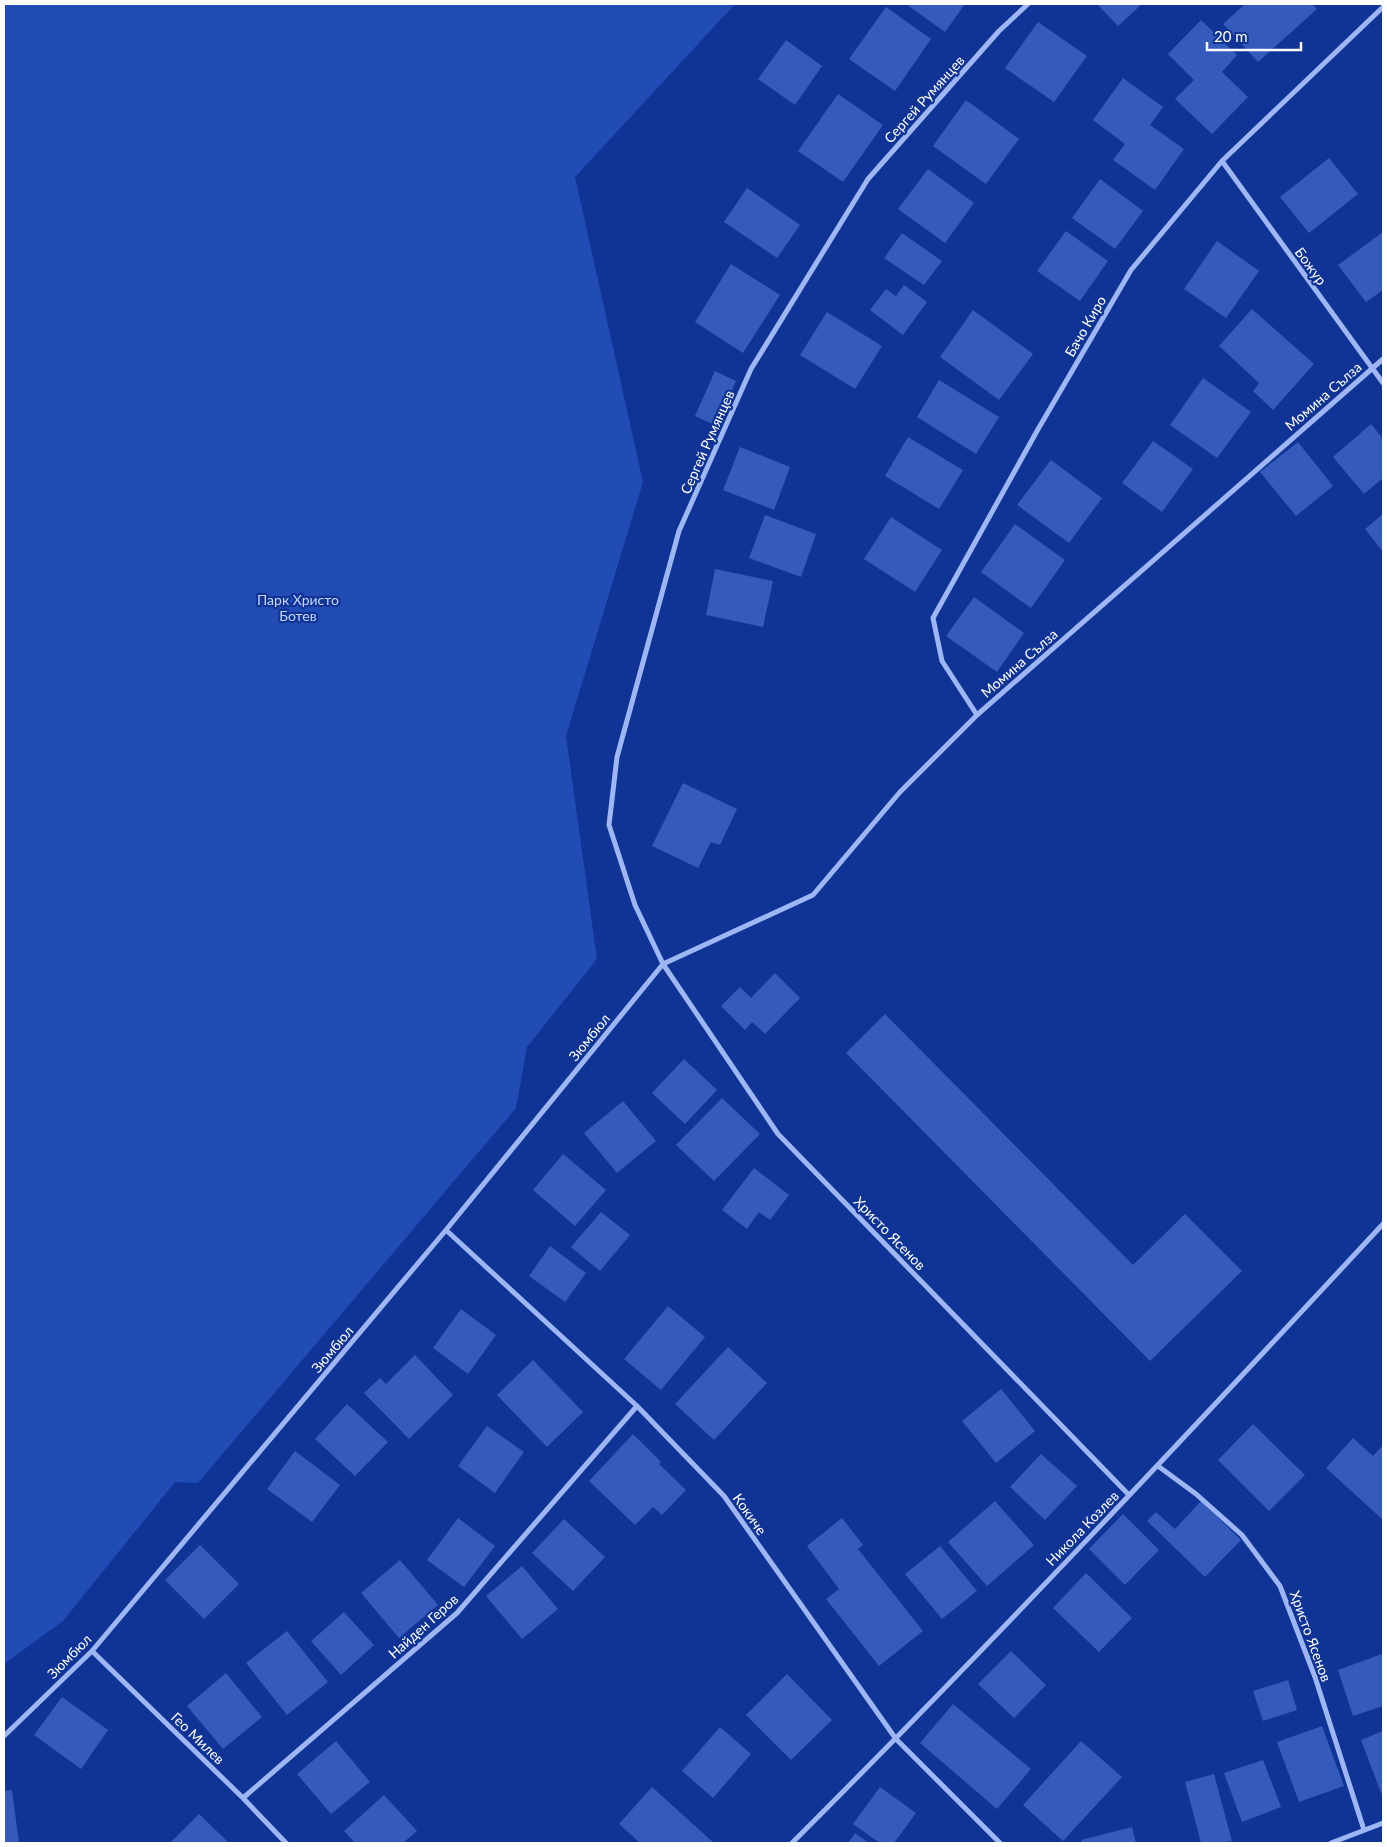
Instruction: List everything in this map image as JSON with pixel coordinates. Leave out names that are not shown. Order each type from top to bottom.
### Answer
[{"type":"street","name":"Сергей Румянцев","points":[[663,964],[636,905],[609,825],[617,757],[679,531],[751,369],[868,179],[999,31],[1028,4]]},
{"type":"street","name":"Бачо Киро","points":[[977,715],[942,661],[933,618],[1036,431],[1131,270],[1222,161],[1383,7]]},
{"type":"street","name":"Божур","points":[[1222,161],[1383,383]]},
{"type":"street","name":"Момина Сълза","points":[[663,964],[813,894],[900,792],[977,715],[1383,359]]},
{"type":"street","name":"Зюмбюл","points":[[4,1736],[92,1651],[446,1230],[663,964]]},
{"type":"street","name":"Христо Ясенов","points":[[663,964],[778,1134],[1129,1495]]},
{"type":"street","name":"Никола Козлев","points":[[792,1843],[896,1739],[1158,1466],[1383,1224]]},
{"type":"street","name":"Кокиче","points":[[446,1230],[637,1406],[724,1496],[896,1739],[1000,1843]]},
{"type":"street","name":"Найден Геров","points":[[243,1798],[457,1613],[637,1406]]},
{"type":"street","name":"Христо Ясенов","points":[[1158,1466],[1196,1494],[1242,1536],[1280,1586],[1314,1677],[1364,1830]]},
{"type":"street","name":"Гео Милев","points":[[92,1651],[243,1798],[286,1843]]},
{"type":"street","points":[[1331,1843],[1383,1823]]},
{"type":"green space","name":"Парк Христо Ботев","points":[[4,4],[735,4],[575,177],[643,482],[566,736],[597,959],[527,1047],[516,1108],[198,1483],[175,1482],[63,1621],[4,1664]]},
{"type":"building","points":[[906,4],[965,4],[945,32]]},
{"type":"building","points":[[1097,4],[1142,4],[1118,26]]},
{"type":"building","points":[[1245,4],[1312,4],[1317,9],[1258,62],[1223,24]]},
{"type":"building","points":[[886,7],[931,39],[895,91],[849,59]]},
{"type":"building","points":[[1201,20],[1237,55],[1222,72],[1248,97],[1212,134],[1175,99],[1194,80],[1168,54]]},
{"type":"building","points":[[1038,22],[1087,56],[1054,102],[1005,68]]},
{"type":"building","points":[[786,40],[822,66],[795,105],[758,79]]},
{"type":"building","points":[[1123,78],[1163,107],[1150,125],[1184,149],[1155,190],[1113,160],[1125,144],[1093,120]]},
{"type":"building","points":[[838,94],[883,125],[843,182],[798,151]]},
{"type":"building","points":[[966,100],[1019,139],[986,184],[933,146]]},
{"type":"building","points":[[1329,158],[1358,194],[1309,233],[1280,197]]},
{"type":"building","points":[[928,169],[974,203],[945,243],[898,209]]},
{"type":"building","points":[[1100,179],[1143,211],[1115,249],[1072,218]]},
{"type":"building","points":[[747,188],[800,225],[777,258],[724,222]]},
{"type":"building","points":[[1066,231],[1108,261],[1080,301],[1037,271]]},
{"type":"building","points":[[1383,232],[1383,290],[1366,302],[1338,265]]},
{"type":"building","points":[[902,233],[942,261],[924,285],[884,258]]},
{"type":"building","points":[[1217,241],[1259,271],[1226,318],[1184,289]]},
{"type":"building","points":[[731,264],[780,295],[743,353],[695,322]]},
{"type":"building","points":[[904,285],[927,302],[903,335],[870,310],[886,289],[896,296]]},
{"type":"building","points":[[1252,309],[1314,364],[1273,410],[1253,391],[1259,383],[1219,346]]},
{"type":"building","points":[[973,310],[1033,354],[999,400],[940,357]]},
{"type":"building","points":[[827,312],[882,346],[855,389],[800,355]]},
{"type":"building","points":[[715,371],[736,381],[717,426],[695,416]]},
{"type":"building","points":[[1203,378],[1251,412],[1217,458],[1170,425]]},
{"type":"building","points":[[939,380],[999,417],[976,454],[917,417]]},
{"type":"building","points":[[1371,424],[1383,439],[1383,478],[1364,494],[1333,457]]},
{"type":"building","points":[[908,437],[963,470],[939,509],[885,476]]},
{"type":"building","points":[[1153,441],[1193,469],[1162,512],[1122,483]]},
{"type":"building","points":[[1298,442],[1333,486],[1296,516],[1260,472]]},
{"type":"building","points":[[740,447],[790,467],[774,510],[723,490]]},
{"type":"building","points":[[1051,460],[1102,498],[1069,543],[1017,505]]},
{"type":"building","points":[[1383,514],[1383,552],[1365,529]]},
{"type":"building","points":[[765,515],[816,534],[801,577],[749,558]]},
{"type":"building","points":[[891,517],[942,550],[915,592],[864,559]]},
{"type":"building","points":[[1015,524],[1065,560],[1031,608],[981,572]]},
{"type":"building","points":[[715,569],[773,581],[763,627],[706,615]]},
{"type":"building","points":[[974,597],[1024,633],[997,672],[946,636]]},
{"type":"building","points":[[683,783],[737,809],[720,845],[711,842],[698,868],[652,846]]},
{"type":"building","points":[[775,973],[800,998],[765,1034],[752,1022],[745,1030],[721,1006],[740,987],[751,998]]},
{"type":"building","points":[[885,1014],[1133,1265],[1185,1214],[1242,1271],[1150,1361],[846,1053]]},
{"type":"building","points":[[684,1059],[717,1090],[685,1124],[652,1093]]},
{"type":"building","points":[[722,1098],[760,1134],[714,1181],[676,1145]]},
{"type":"building","points":[[623,1101],[656,1141],[617,1173],[584,1133]]},
{"type":"building","points":[[563,1154],[606,1190],[575,1226],[533,1190]]},
{"type":"building","points":[[754,1168],[789,1195],[770,1220],[759,1212],[747,1229],[722,1210]]},
{"type":"building","points":[[601,1212],[630,1235],[600,1271],[571,1247]]},
{"type":"building","points":[[550,1246],[586,1273],[565,1302],[529,1276]]},
{"type":"building","points":[[668,1306],[705,1337],[661,1390],[624,1359]]},
{"type":"building","points":[[461,1309],[496,1335],[468,1374],[433,1348]]},
{"type":"building","points":[[728,1347],[767,1383],[714,1440],[675,1404]]},
{"type":"building","points":[[415,1355],[453,1395],[409,1439],[364,1393],[380,1378],[386,1384]]},
{"type":"building","points":[[533,1360],[583,1412],[547,1447],[497,1395]]},
{"type":"building","points":[[1001,1389],[1035,1431],[996,1463],[962,1421]]},
{"type":"building","points":[[347,1404],[388,1442],[355,1476],[315,1439]]},
{"type":"building","points":[[1253,1424],[1305,1475],[1269,1511],[1218,1460]]},
{"type":"building","points":[[487,1426],[524,1452],[495,1493],[458,1466]]},
{"type":"building","points":[[633,1434],[661,1462],[659,1464],[686,1490],[662,1515],[653,1507],[635,1525],[589,1481]]},
{"type":"building","points":[[1353,1438],[1373,1456],[1383,1445],[1383,1520],[1326,1468]]},
{"type":"building","points":[[295,1451],[340,1485],[312,1522],[267,1489]]},
{"type":"building","points":[[1041,1454],[1077,1486],[1045,1520],[1010,1487]]},
{"type":"building","points":[[995,1501],[1034,1545],[987,1586],[948,1542]]},
{"type":"building","points":[[1201,1501],[1241,1540],[1205,1577],[1147,1521],[1156,1512],[1175,1529]]},
{"type":"building","points":[[1123,1514],[1159,1550],[1125,1585],[1089,1549]]},
{"type":"building","points":[[458,1518],[495,1546],[464,1587],[427,1560]]},
{"type":"building","points":[[842,1518],[863,1545],[858,1549],[923,1631],[879,1666],[826,1599],[839,1589],[807,1546]]},
{"type":"building","points":[[564,1519],[605,1557],[573,1591],[532,1553]]},
{"type":"building","points":[[200,1545],[239,1584],[204,1619],[165,1580]]},
{"type":"building","points":[[940,1546],[977,1591],[942,1619],[905,1574]]},
{"type":"building","points":[[400,1560],[438,1605],[399,1638],[361,1593]]},
{"type":"building","points":[[522,1566],[558,1609],[522,1639],[486,1596]]},
{"type":"building","points":[[1086,1573],[1132,1618],[1099,1652],[1053,1608]]},
{"type":"building","points":[[344,1612],[374,1645],[341,1675],[311,1641]]},
{"type":"building","points":[[287,1631],[328,1682],[287,1715],[246,1663]]},
{"type":"building","points":[[1011,1651],[1046,1685],[1014,1718],[978,1684]]},
{"type":"building","points":[[1382,1654],[1383,1706],[1353,1716],[1338,1670]]},
{"type":"building","points":[[226,1673],[262,1717],[223,1749],[187,1706]]},
{"type":"building","points":[[787,1674],[832,1720],[791,1760],[746,1715]]},
{"type":"building","points":[[1288,1680],[1297,1710],[1263,1721],[1253,1691]]},
{"type":"building","points":[[62,1697],[108,1730],[81,1769],[34,1735]]},
{"type":"building","points":[[953,1704],[1031,1769],[997,1809],[920,1743]]},
{"type":"building","points":[[1322,1726],[1344,1786],[1299,1802],[1277,1742]]},
{"type":"building","points":[[720,1727],[751,1754],[713,1798],[682,1771]]},
{"type":"building","points":[[1383,1731],[1383,1798],[1361,1740]]},
{"type":"building","points":[[336,1741],[370,1782],[331,1814],[297,1774]]},
{"type":"building","points":[[1081,1741],[1122,1777],[1063,1841],[1023,1805]]},
{"type":"building","points":[[1263,1760],[1281,1807],[1242,1822],[1224,1773]]},
{"type":"building","points":[[1214,1774],[1232,1841],[1201,1843],[1185,1782]]},
{"type":"building","points":[[652,1787],[714,1843],[640,1843],[619,1824]]},
{"type":"building","points":[[880,1787],[916,1813],[894,1843],[880,1843],[853,1824]]},
{"type":"building","points":[[12,1790],[19,1843],[4,1843],[4,1791]]},
{"type":"building","points":[[384,1795],[417,1831],[403,1843],[355,1843],[344,1831]]},
{"type":"building","points":[[199,1814],[229,1843],[170,1843]]},
{"type":"building","points":[[1132,1827],[1136,1843],[1082,1843],[1081,1840]]},
{"type":"building","points":[[855,1833],[869,1843],[848,1843]]}]
